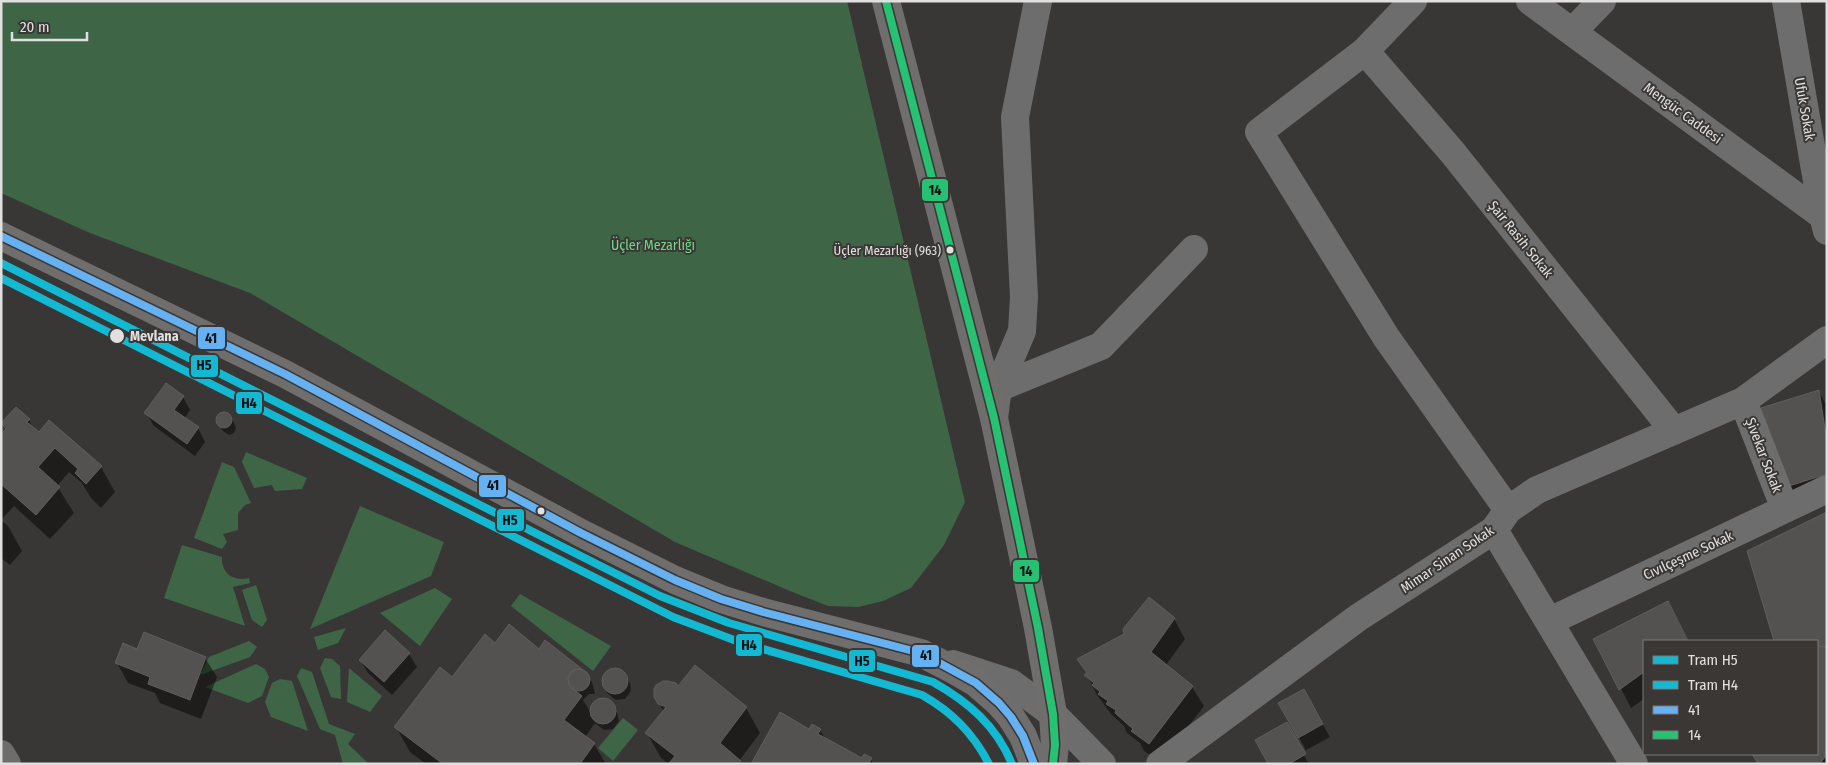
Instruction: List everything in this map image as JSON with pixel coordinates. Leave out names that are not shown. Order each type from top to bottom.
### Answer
[{"type":"main road","points":[[886,1],[994,418],[1038,628],[1053,714],[1055,745],[1052,764]]},
{"type":"main road","points":[[1,236],[285,374],[588,537],[675,580],[721,599],[763,612],[921,653],[976,683],[999,703],[1011,716],[1023,736],[1034,764]]},
{"type":"street","points":[[994,418],[998,388],[1022,331],[1024,297],[1015,117],[1038,1]]},
{"type":"street","points":[[1413,1],[1365,51],[1259,132],[1501,520],[1550,621],[1634,764]]},
{"type":"street","name":"Mengüc Caddesi","points":[[1530,1],[1825,224]]},
{"type":"street","points":[[1572,32],[1602,1]]},
{"type":"street","name":"Ufuk Sokak","points":[[1786,1],[1825,224]]},
{"type":"street","name":"Şair Rasih Sokak","points":[[1365,51],[1453,153],[1674,431]]},
{"type":"street","points":[[998,388],[1101,346],[1194,250]]},
{"type":"street","name":"Mimar Sinan Sokak","points":[[1160,764],[1359,617],[1501,520],[1537,490],[1743,401],[1827,340]]},
{"type":"street","name":"Şivekar Sokak","points":[[1743,401],[1785,509]]},
{"type":"street","name":"Cıvılçeşme Sokak","points":[[1550,621],[1827,489]]},
{"type":"street","points":[[921,653],[1011,683],[1053,714],[1102,764]]},
{"type":"street","points":[[1,754],[7,764]]},
{"type":"green space","name":"Üçler Mezarlığı","points":[[1,1],[847,1],[965,502],[944,545],[911,588],[883,601],[858,607],[828,606],[675,542],[250,293],[90,233],[1,193]]},
{"type":"green space","points":[[246,452],[307,478],[302,489],[275,491],[272,485],[254,488],[242,462]]},
{"type":"green space","points":[[222,462],[234,467],[251,503],[245,505],[238,513],[238,530],[223,534],[227,542],[222,549],[194,538]]},
{"type":"green space","points":[[360,506],[444,542],[431,576],[310,629]]},
{"type":"green space","points":[[182,545],[222,557],[222,563],[226,572],[234,578],[249,578],[250,583],[233,587],[245,626],[164,598]]},
{"type":"green space","points":[[256,585],[267,620],[262,627],[252,620],[242,590]]},
{"type":"green space","points":[[435,588],[452,599],[420,646],[380,613]]},
{"type":"green space","points":[[520,594],[611,646],[593,671],[511,606]]},
{"type":"green space","points":[[346,628],[338,643],[318,650],[314,637]]},
{"type":"green space","points":[[249,641],[257,647],[250,657],[200,675],[209,657]]},
{"type":"green space","points":[[325,658],[332,659],[340,666],[341,699],[331,697],[320,668]]},
{"type":"green space","points":[[256,664],[265,669],[269,677],[262,696],[248,703],[205,687]]},
{"type":"green space","points":[[301,668],[312,672],[329,724],[355,734],[348,744],[369,764],[343,764],[335,735],[320,729],[297,676]]},
{"type":"green space","points":[[349,668],[382,696],[370,712],[347,702]]},
{"type":"green space","points":[[280,679],[292,681],[308,731],[271,717],[265,702],[272,683]]},
{"type":"green space","points":[[623,718],[638,730],[613,761],[598,748]]},
{"type":"building","points":[[166,383],[184,396],[174,410],[199,427],[187,444],[144,413]]},
{"type":"building","points":[[1819,390],[1827,442],[1827,474],[1789,486],[1761,408]]},
{"type":"building","points":[[16,407],[30,419],[27,422],[39,432],[49,420],[102,466],[86,484],[75,473],[78,469],[55,448],[38,467],[60,487],[36,515],[1,484],[1,434],[6,429],[1,423]]},
{"type":"building","points":[[221,412],[227,412],[232,417],[230,426],[221,428],[216,423],[216,417]]},
{"type":"building","points":[[1827,512],[1827,647],[1818,646],[1818,640],[1774,640],[1747,551]]},
{"type":"building","points":[[1149,597],[1175,618],[1151,652],[1193,686],[1149,744],[1131,731],[1133,729],[1115,713],[1116,710],[1106,704],[1108,701],[1098,694],[1100,692],[1092,685],[1094,683],[1084,675],[1087,673],[1077,659],[1124,634],[1123,629]]},
{"type":"building","points":[[1668,601],[1688,640],[1643,640],[1643,673],[1619,690],[1593,639]]},
{"type":"building","points":[[509,624],[539,649],[545,640],[582,669],[574,670],[568,677],[569,685],[582,696],[564,720],[595,743],[580,764],[443,764],[394,727],[440,667],[452,677],[485,634],[495,643]]},
{"type":"building","points":[[385,630],[410,653],[384,682],[359,660]]},
{"type":"building","points":[[144,632],[206,657],[190,700],[148,684],[150,677],[115,663],[123,643],[137,649]]},
{"type":"building","points":[[1818,646],[1827,647],[1827,754],[1820,764],[1758,764],[1753,755],[1818,755]]},
{"type":"building","points":[[695,665],[747,707],[720,743],[741,761],[738,764],[668,764],[675,756],[645,733],[666,707],[658,704],[654,697],[656,685],[663,681],[668,681],[676,683],[678,686]]},
{"type":"building","points":[[615,668],[624,672],[628,681],[624,690],[615,694],[606,690],[602,681],[606,672]]},
{"type":"building","points":[[579,669],[587,672],[590,680],[587,688],[579,691],[571,688],[568,680],[571,672]]},
{"type":"building","points":[[1304,689],[1323,724],[1298,738],[1278,703]]},
{"type":"building","points":[[603,698],[612,702],[616,711],[612,720],[603,724],[594,720],[590,711],[594,702]]},
{"type":"building","points":[[780,712],[809,729],[812,724],[821,729],[818,734],[862,758],[864,754],[872,758],[869,763],[871,764],[751,764]]},
{"type":"building","points":[[1287,722],[1306,754],[1289,764],[1268,764],[1255,740]]},
{"type":"tram line","name":"H5","points":[[1,263],[660,596],[729,623],[933,682],[958,698],[980,716],[998,738],[1012,764]]},
{"type":"tram line","name":"H4","points":[[1,278],[673,617],[742,643],[922,695],[961,724],[989,764]]},
{"type":"transit line","name":"14","points":[[886,1],[994,418],[1038,628],[1053,714],[1055,745],[1053,764]]},
{"type":"transit line","name":"41","points":[[1,236],[285,374],[581,533],[675,580],[721,599],[763,612],[921,653],[976,683],[999,703],[1023,736],[1034,764]]},
{"type":"place","name":"Üçler Mezarlığı (963)","points":[[950,250]]},
{"type":"place","name":"Mevlana","points":[[117,336]]}]
